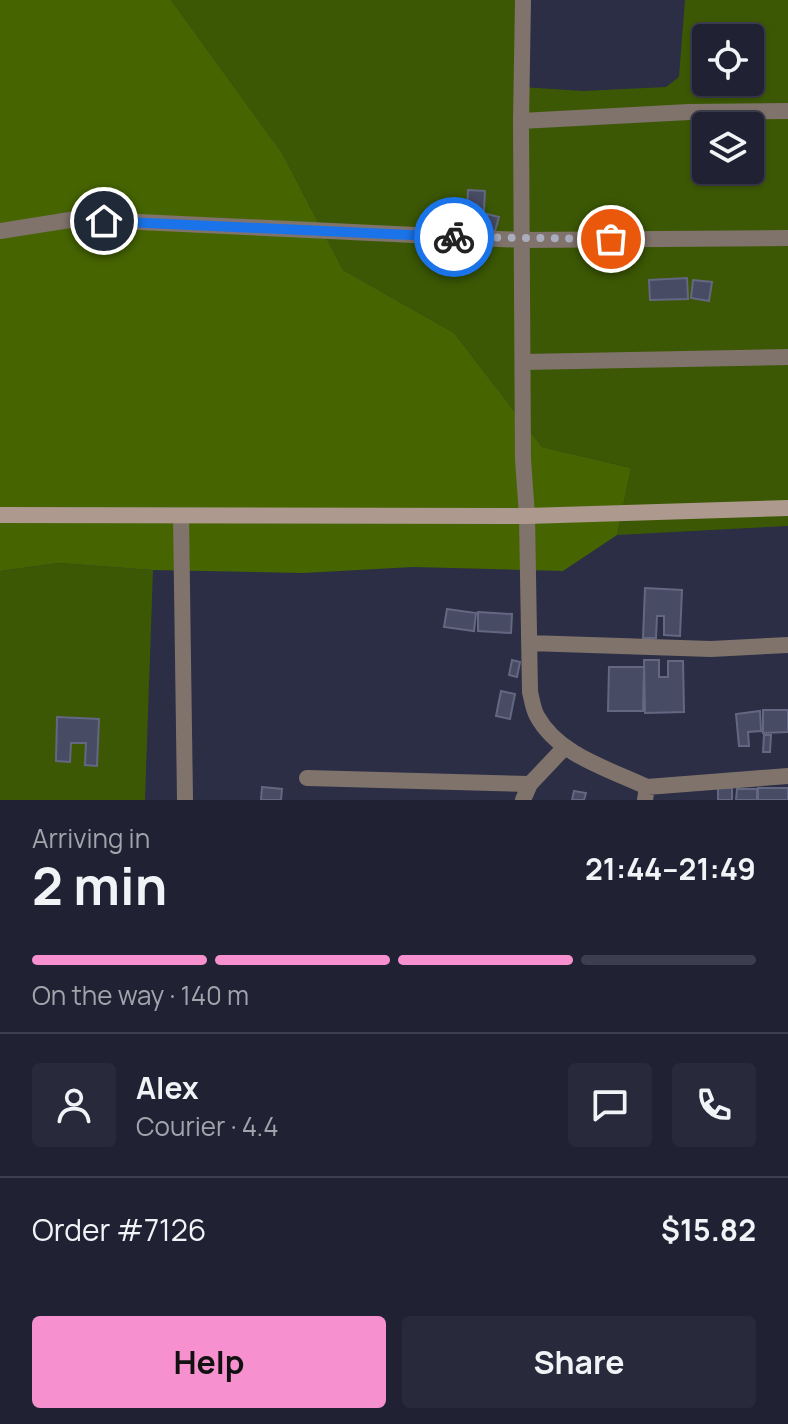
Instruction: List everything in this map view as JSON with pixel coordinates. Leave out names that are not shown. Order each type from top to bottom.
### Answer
[{"type":"street","points":[[523,0],[523,459],[530,692],[535,714],[565,747],[646,794],[788,776]]},
{"type":"street","points":[[521,121],[689,112],[788,111]]},
{"type":"street","points":[[0,231],[76,219],[522,240],[788,238]]},
{"type":"street","points":[[523,362],[788,357]]},
{"type":"street","points":[[0,515],[527,516],[788,508]]},
{"type":"street","points":[[181,516],[185,800]]},
{"type":"street","points":[[529,643],[711,649],[788,645]]},
{"type":"street","points":[[307,778],[526,792],[565,747]]},
{"type":"green space","points":[[0,0],[171,0],[282,153],[343,270],[454,333],[542,447],[631,468],[617,535],[563,571],[413,567],[303,573],[153,570],[59,563],[0,571]]},
{"type":"green space","points":[[171,0],[528,0],[521,87],[583,91],[666,87],[679,77],[685,0],[788,0],[788,526],[617,535],[631,468],[542,447],[454,333],[343,270],[282,153]]},
{"type":"green space","points":[[59,563],[153,570],[145,800],[0,800],[0,571]]},
{"type":"building","points":[[468,190],[485,191],[483,227],[466,226]]},
{"type":"building","points":[[487,214],[499,217],[495,231],[483,228]]},
{"type":"building","points":[[448,246],[458,246],[459,258],[448,258]]},
{"type":"building","points":[[687,278],[688,299],[650,300],[649,280]]},
{"type":"building","points":[[693,280],[712,282],[709,301],[691,298]]},
{"type":"building","points":[[645,588],[682,590],[680,636],[664,635],[664,616],[657,616],[656,638],[643,638]]},
{"type":"building","points":[[447,609],[476,613],[474,631],[444,627]]},
{"type":"building","points":[[478,612],[512,614],[511,633],[478,631]]},
{"type":"building","points":[[512,660],[520,662],[517,677],[509,675]]},
{"type":"building","points":[[644,660],[659,660],[659,677],[668,677],[668,661],[683,661],[684,712],[645,713]]},
{"type":"building","points":[[609,667],[644,667],[643,711],[608,711]]},
{"type":"building","points":[[501,691],[515,694],[510,719],[496,716]]},
{"type":"building","points":[[763,710],[788,710],[788,732],[763,733]]},
{"type":"building","points":[[760,711],[761,731],[748,732],[749,746],[739,746],[736,714]]},
{"type":"building","points":[[57,717],[99,719],[97,766],[85,765],[86,743],[71,743],[70,762],[56,761]]},
{"type":"building","points":[[764,735],[771,735],[770,752],[763,752]]},
{"type":"building","points":[[262,787],[282,789],[281,800],[261,800]]},
{"type":"building","points":[[718,788],[732,788],[732,800],[718,800]]},
{"type":"building","points":[[758,788],[788,788],[788,800],[758,800]]},
{"type":"building","points":[[737,789],[757,789],[757,800],[736,800]]},
{"type":"building","points":[[574,791],[586,793],[584,800],[572,800]]},
{"type":"way so far","points":[[454,237],[611,239]]},
{"type":"route","points":[[104,221],[454,237]]}]
